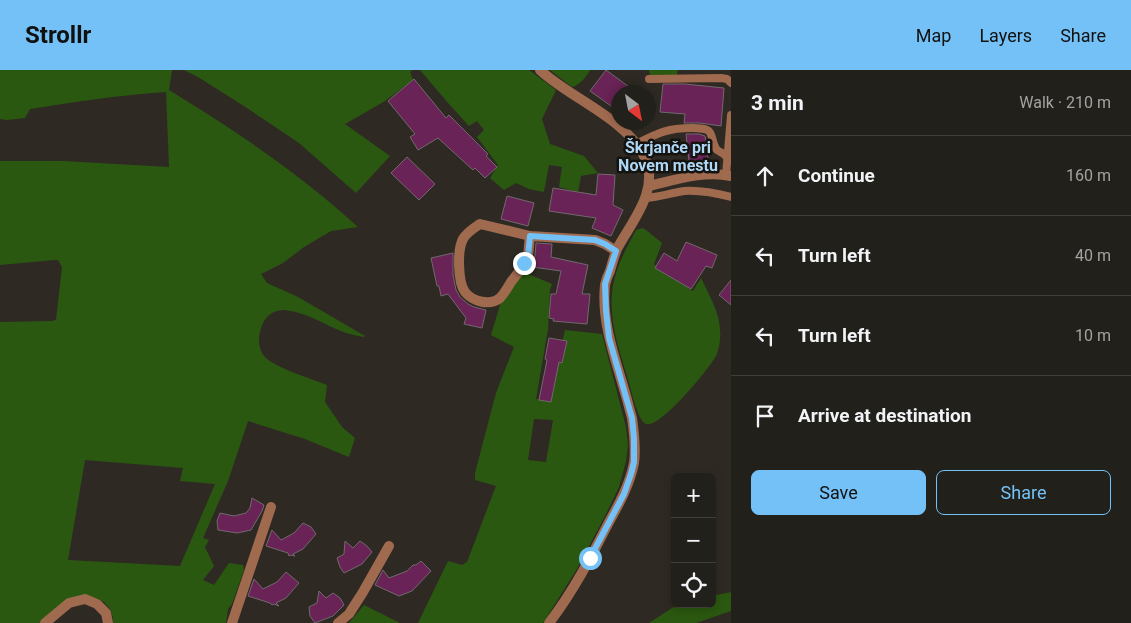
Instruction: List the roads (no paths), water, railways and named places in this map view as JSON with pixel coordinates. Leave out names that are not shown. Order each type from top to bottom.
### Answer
[{"type":"street","points":[[540,70],[615,123],[636,144],[644,156],[648,169],[649,186],[644,202],[616,251],[605,284],[606,318],[609,338],[632,418],[634,462],[624,494],[590,558],[559,610],[549,623]]},
{"type":"street","points":[[649,186],[677,179],[714,174],[728,176]]},
{"type":"street","points":[[530,236],[528,256],[500,297],[493,302],[484,302],[474,299],[464,292],[459,270],[459,253],[462,240],[469,231],[480,224],[530,236],[595,240],[616,251]]},
{"type":"street","points":[[232,623],[271,507]]},
{"type":"street","points":[[338,623],[349,614],[389,546]]},
{"type":"street","points":[[45,623],[55,613],[69,604],[85,600],[96,604],[106,614],[108,623]]},
{"type":"lane","points":[[649,79],[721,78],[727,79],[731,83]]},
{"type":"lane","points":[[728,176],[731,116]]},
{"type":"lane","points":[[636,144],[662,132],[677,128],[699,128],[708,130],[711,133],[712,142],[717,150],[729,156]]},
{"type":"lane","points":[[646,198],[696,191],[731,197]]},
{"type":"district","name":"Škrjanče pri Novem mestu","points":[[668,156]]}]
